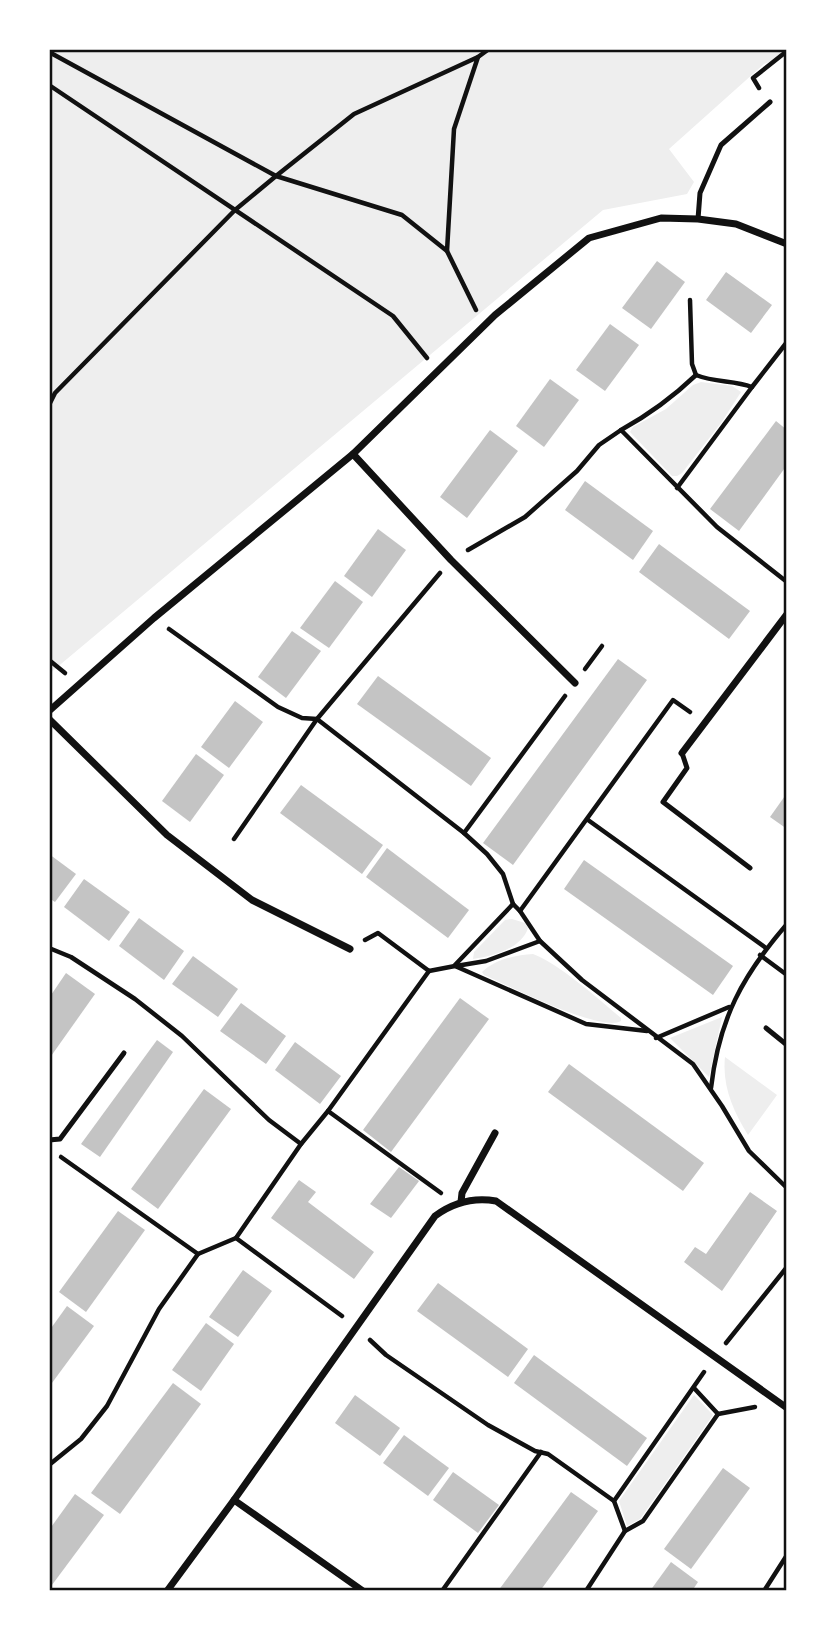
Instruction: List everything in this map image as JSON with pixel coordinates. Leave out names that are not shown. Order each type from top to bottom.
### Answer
[{"type":"street","points":[[49,711],[154,618],[353,454],[484,326],[589,238],[661,218],[698,219],[736,224],[787,244]]},
{"type":"street","points":[[353,454],[451,560],[575,682]]},
{"type":"street","points":[[682,753],[787,614]]},
{"type":"street","points":[[49,719],[167,835],[252,900],[350,949]]},
{"type":"street","points":[[458,1203],[495,1133]]},
{"type":"street","points":[[167,1591],[435,1216],[458,1203],[483,1198],[496,1201],[783,1405]]},
{"type":"street","points":[[234,1500],[363,1591]]},
{"type":"lane","points":[[698,219],[700,193],[721,145],[769,102]]},
{"type":"lane","points":[[682,753],[687,768],[663,802],[750,868]]},
{"type":"lane","points":[[766,1028],[787,1045]]},
{"type":"lane","points":[[49,1140],[60,1139],[124,1053]]},
{"type":"path","points":[[49,405],[55,393],[235,210],[276,176],[354,114],[478,57],[489,49]]},
{"type":"path","points":[[769,102],[752,78],[787,51]]},
{"type":"path","points":[[49,52],[276,176],[402,215],[447,251],[484,326]]},
{"type":"path","points":[[447,251],[454,129],[478,57]]},
{"type":"path","points":[[49,85],[393,316],[437,372]]},
{"type":"path","points":[[690,300],[692,364],[696,375],[712,382],[741,383],[752,387]]},
{"type":"path","points":[[677,488],[787,342]]},
{"type":"path","points":[[234,839],[317,719],[451,560],[525,517],[578,471],[599,445],[670,400],[696,375]]},
{"type":"path","points":[[621,430],[717,527],[787,582]]},
{"type":"path","points":[[154,618],[278,707],[302,718],[317,719],[464,833],[499,868],[513,904],[540,941],[575,974],[692,1064],[749,1151],[787,1188]]},
{"type":"path","points":[[464,833],[602,646]]},
{"type":"path","points":[[520,911],[673,700],[705,722]]},
{"type":"path","points":[[588,820],[766,948]]},
{"type":"path","points":[[455,966],[513,904]]},
{"type":"path","points":[[711,1090],[715,1057],[730,1006],[760,955],[787,924]]},
{"type":"path","points":[[350,949],[378,933],[429,971]]},
{"type":"path","points":[[49,1465],[81,1439],[107,1406],[159,1309],[198,1254],[236,1238],[429,971],[486,961],[540,941]]},
{"type":"path","points":[[49,948],[71,957],[135,999],[182,1036],[269,1119],[302,1144]]},
{"type":"path","points":[[760,955],[787,975]]},
{"type":"path","points":[[455,966],[586,1024],[648,1031]]},
{"type":"path","points":[[656,1038],[730,1006]]},
{"type":"path","points":[[328,1111],[458,1203]]},
{"type":"path","points":[[51,1150],[198,1254]]},
{"type":"path","points":[[236,1238],[356,1326],[386,1355],[488,1425],[548,1454],[614,1501],[625,1531]]},
{"type":"path","points":[[614,1501],[715,1355],[787,1267]]},
{"type":"path","points":[[694,1388],[718,1414]]},
{"type":"path","points":[[586,1591],[625,1531],[643,1521],[718,1414],[783,1405]]},
{"type":"path","points":[[442,1591],[541,1452]]},
{"type":"path","points":[[764,1591],[787,1555]]},
{"type":"shaded area","points":[[49,49],[787,49],[787,55],[764,64],[669,149],[694,182],[687,194],[603,210],[49,674]]},
{"type":"shaded area","points":[[701,382],[732,386],[741,392],[682,473],[672,476],[630,432],[633,427],[666,409],[693,385]]},
{"type":"shaded area","points":[[505,920],[525,923],[528,928],[520,941],[497,954],[473,959],[474,952]]},
{"type":"shaded area","points":[[533,954],[578,983],[621,1018],[621,1021],[610,1023],[575,1014],[482,972],[506,958]]},
{"type":"shaded area","points":[[722,1017],[709,1077],[670,1038]]},
{"type":"shaded area","points":[[725,1057],[777,1095],[748,1135],[730,1098],[725,1078]]},
{"type":"shaded area","points":[[694,1395],[713,1415],[640,1519],[627,1526],[619,1501]]},
{"type":"building","points":[[657,261],[685,282],[651,329],[622,308]]},
{"type":"building","points":[[726,272],[772,305],[751,333],[706,300]]},
{"type":"building","points":[[610,324],[639,345],[605,391],[576,370]]},
{"type":"building","points":[[550,379],[579,400],[544,447],[516,426]]},
{"type":"building","points":[[776,421],[787,430],[787,465],[739,531],[710,509]]},
{"type":"building","points":[[490,430],[518,451],[467,518],[440,497]]},
{"type":"building","points":[[585,481],[653,531],[633,560],[565,510]]},
{"type":"building","points":[[378,529],[406,550],[372,597],[344,576]]},
{"type":"building","points":[[659,544],[750,611],[729,639],[639,572]]},
{"type":"building","points":[[335,581],[363,602],[329,648],[300,628]]},
{"type":"building","points":[[292,631],[321,651],[286,698],[258,677]]},
{"type":"building","points":[[618,659],[647,680],[513,865],[483,843]]},
{"type":"building","points":[[378,676],[491,758],[471,786],[357,704]]},
{"type":"building","points":[[235,701],[263,722],[229,768],[201,747]]},
{"type":"building","points":[[196,754],[224,775],[190,822],[162,801]]},
{"type":"building","points":[[301,785],[383,845],[362,874],[280,813]]},
{"type":"building","points":[[787,793],[787,829],[770,817]]},
{"type":"building","points":[[387,848],[469,910],[448,938],[366,877]]},
{"type":"building","points":[[49,854],[76,874],[55,902],[49,898]]},
{"type":"building","points":[[584,860],[733,966],[713,995],[564,889]]},
{"type":"building","points":[[84,879],[130,912],[109,941],[64,907]]},
{"type":"building","points":[[139,918],[184,951],[164,980],[119,946]]},
{"type":"building","points":[[193,956],[238,989],[218,1017],[172,984]]},
{"type":"building","points":[[66,973],[95,994],[49,1059],[49,998]]},
{"type":"building","points":[[460,998],[489,1019],[391,1152],[363,1130]]},
{"type":"building","points":[[241,1003],[286,1036],[266,1064],[220,1031]]},
{"type":"building","points":[[157,1040],[173,1052],[100,1157],[81,1144]]},
{"type":"building","points":[[295,1042],[341,1076],[320,1104],[275,1070]]},
{"type":"building","points":[[569,1064],[704,1163],[683,1191],[548,1092]]},
{"type":"building","points":[[204,1089],[231,1109],[158,1209],[131,1189]]},
{"type":"building","points":[[399,1167],[419,1181],[391,1218],[370,1204]]},
{"type":"building","points":[[299,1180],[316,1192],[308,1202],[374,1252],[354,1279],[271,1218]]},
{"type":"building","points":[[750,1192],[777,1211],[722,1291],[684,1262],[695,1247],[706,1254]]},
{"type":"building","points":[[118,1211],[145,1230],[86,1312],[59,1292]]},
{"type":"building","points":[[243,1270],[272,1291],[238,1337],[209,1317]]},
{"type":"building","points":[[438,1283],[528,1349],[508,1377],[417,1311]]},
{"type":"building","points":[[67,1306],[94,1326],[49,1387],[49,1331]]},
{"type":"building","points":[[206,1323],[234,1344],[201,1391],[172,1370]]},
{"type":"building","points":[[534,1355],[647,1438],[627,1466],[514,1383]]},
{"type":"building","points":[[173,1383],[201,1404],[120,1514],[91,1493]]},
{"type":"building","points":[[355,1395],[400,1428],[380,1456],[335,1423]]},
{"type":"building","points":[[404,1435],[449,1468],[428,1496],[383,1463]]},
{"type":"building","points":[[723,1468],[750,1488],[691,1569],[664,1549]]},
{"type":"building","points":[[453,1472],[499,1505],[478,1533],[433,1500]]},
{"type":"building","points":[[571,1492],[598,1511],[540,1591],[498,1591]]},
{"type":"building","points":[[75,1494],[104,1515],[49,1589],[49,1530]]},
{"type":"building","points":[[671,1562],[698,1582],[692,1591],[650,1591]]}]
